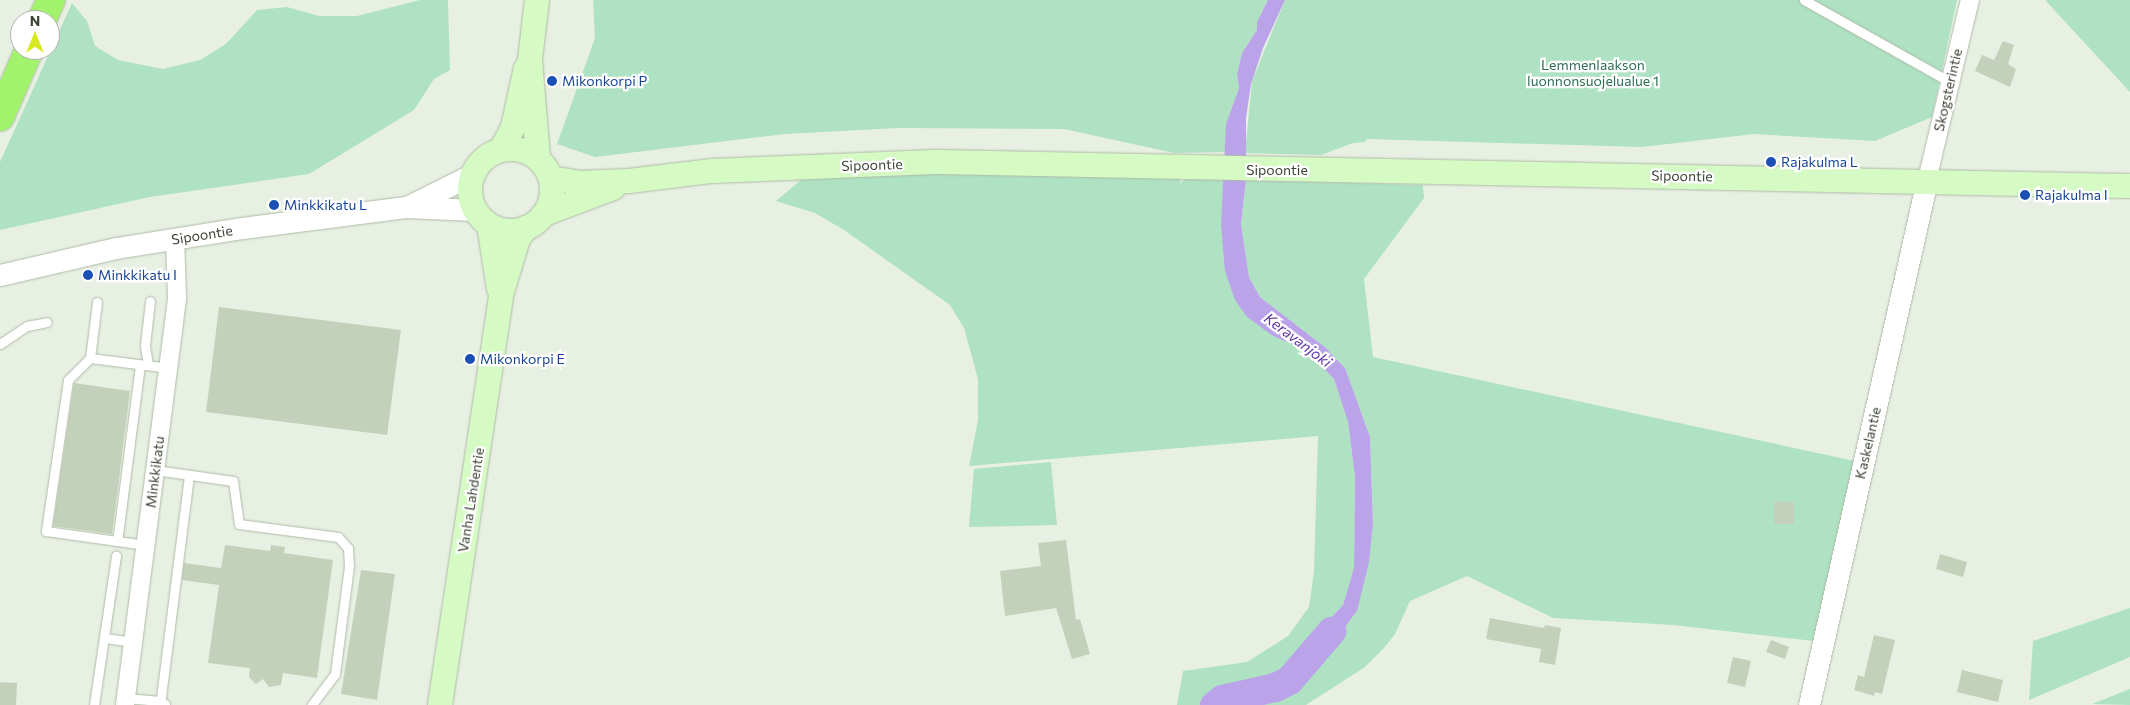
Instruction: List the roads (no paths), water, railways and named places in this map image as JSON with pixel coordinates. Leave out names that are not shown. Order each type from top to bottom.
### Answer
[{"type":"highway","points":[[0,117],[25,60]]},
{"type":"main road","points":[[537,0],[530,60],[538,158],[551,178],[553,192],[536,221],[502,230],[482,217],[470,188],[473,174],[480,162],[501,150],[520,149],[538,158]]},
{"type":"main road","points":[[501,150],[513,127],[522,77],[530,60]]},
{"type":"main road","name":"Sipoontie","points":[[551,178],[578,183],[629,181],[712,171],[940,162],[1183,169],[1927,180],[2130,186]]},
{"type":"main road","name":"Sipoontie","points":[[536,221],[629,181]]},
{"type":"main road","name":"Vanha Lahdentie","points":[[482,217],[501,295]]},
{"type":"main road","name":"Vanha Lahdentie","points":[[440,705],[501,295],[518,239],[536,221]]},
{"type":"street","name":"Skogsterintie","points":[[1927,180],[1970,0]]},
{"type":"street","name":"Sipoontie","points":[[406,208],[473,174]]},
{"type":"street","name":"Kaskelantie","points":[[1809,705],[1927,180]]},
{"type":"street","name":"Sipoontie","points":[[0,275],[116,248],[406,208],[462,207],[482,217]]},
{"type":"street","name":"Minkkikatu","points":[[126,701],[177,298],[175,239]]},
{"type":"lane","points":[[1804,0],[1950,82]]},
{"type":"lane","points":[[117,541],[144,365],[150,301]]},
{"type":"lane","points":[[97,302],[90,358],[68,380],[46,531],[146,545]]},
{"type":"lane","points":[[0,344],[27,326],[48,322]]},
{"type":"lane","points":[[90,358],[168,368]]},
{"type":"lane","points":[[155,470],[233,481],[239,524],[338,537],[348,548],[349,566],[335,674],[312,705]]},
{"type":"lane","points":[[126,701],[162,704],[189,475]]},
{"type":"lane","points":[[94,705],[116,556]]},
{"type":"lane","points":[[105,638],[134,642]]},
{"type":"water","points":[[1268,0],[1285,0],[1263,48],[1251,84],[1246,118],[1246,180],[1241,224],[1249,277],[1260,297],[1326,348],[1345,368],[1370,437],[1373,523],[1369,562],[1357,611],[1315,667],[1300,659],[1308,642],[1343,605],[1354,568],[1355,477],[1348,422],[1334,379],[1304,349],[1273,336],[1247,317],[1235,300],[1225,271],[1221,225],[1226,124],[1239,88],[1237,74],[1242,53],[1257,30],[1257,22]]},
{"type":"waterway","name":"Keravanjoki","points":[[1214,705],[1222,699],[1275,687],[1289,680],[1331,631]]},
{"type":"place","name":"Mikonkorpi P","points":[[552,81]]},
{"type":"place","name":"Rajakulma L","points":[[1771,162]]},
{"type":"place","name":"Rajakulma I","points":[[2025,195]]},
{"type":"place","name":"Minkkikatu L","points":[[274,205]]},
{"type":"place","name":"Minkkikatu I","points":[[88,275]]},
{"type":"place","name":"Mikonkorpi E","points":[[470,359]]},
{"type":"park label","name":"Lemmenlaakson luonnonsuojelualue 1","points":[[1593,74]]}]
